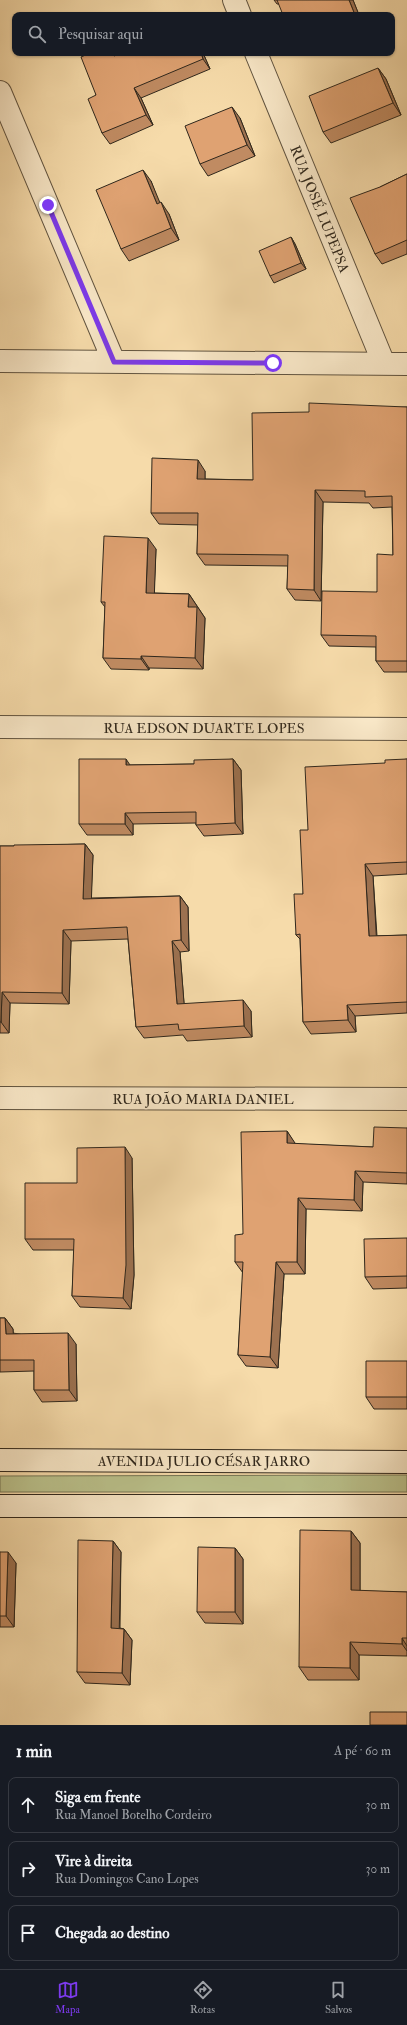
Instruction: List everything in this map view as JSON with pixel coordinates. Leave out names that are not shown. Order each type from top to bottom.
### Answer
[{"type":"street","points":[[234,0],[239,12]]},
{"type":"street","name":"RUA JOSÉ LUPEPSA","points":[[257,56],[384,364]]},
{"type":"street","points":[[0,92],[114,362]]},
{"type":"street","points":[[0,361],[407,364]]},
{"type":"street","name":"RUA EDSON DUARTE LOPES","points":[[0,728],[407,729]]},
{"type":"street","name":"RUA JOÃO MARIA DANIEL","points":[[0,1098],[407,1099]]},
{"type":"street","name":"AVENIDA JULIO CÉSAR JARRO","points":[[0,1460],[407,1462]]},
{"type":"street","points":[[0,1506],[407,1506]]},
{"type":"green space","points":[[407,1475],[407,1492],[0,1492],[0,1476]]},
{"type":"building","points":[[277,0],[349,0],[354,12],[282,12]]},
{"type":"building","points":[[202,56],[203,59],[134,88],[146,115],[102,133],[88,99],[96,95],[81,57]]},
{"type":"building","points":[[378,68],[393,103],[323,132],[309,96]]},
{"type":"building","points":[[232,107],[247,145],[200,164],[185,126]]},
{"type":"building","points":[[143,170],[157,204],[161,202],[171,228],[121,249],[96,190]]},
{"type":"building","points":[[407,174],[407,240],[375,254],[350,198],[380,187]]},
{"type":"building","points":[[291,237],[301,263],[270,276],[259,251]]},
{"type":"building","points":[[309,403],[407,407],[407,661],[376,661],[376,636],[321,635],[322,591],[377,592],[377,554],[393,555],[392,496],[365,497],[365,491],[315,490],[314,590],[287,589],[288,555],[197,554],[198,513],[151,513],[152,458],[198,460],[197,479],[253,480],[252,413],[309,412]]},
{"type":"building","points":[[104,536],[148,538],[146,593],[189,594],[188,607],[197,607],[195,658],[141,656],[141,659],[103,658],[105,602],[101,602]]},
{"type":"building","points":[[79,759],[126,759],[126,765],[194,764],[194,760],[233,759],[235,823],[196,825],[196,812],[125,813],[125,824],[79,824]]},
{"type":"building","points":[[407,759],[407,862],[365,864],[369,936],[407,935],[407,1002],[347,1005],[348,1020],[303,1022],[300,934],[296,935],[294,894],[303,894],[300,830],[308,830],[305,767],[385,763],[385,760]]},
{"type":"building","points":[[85,844],[83,899],[180,896],[181,940],[172,941],[177,1004],[243,1000],[244,1026],[179,1030],[178,1024],[136,1027],[127,927],[63,930],[62,993],[2,992],[0,1022],[0,846]]},
{"type":"building","points":[[374,1127],[407,1128],[407,1173],[355,1171],[354,1200],[298,1198],[297,1262],[276,1262],[270,1357],[238,1355],[243,1262],[235,1262],[235,1235],[243,1234],[241,1132],[287,1131],[287,1143],[373,1147]]},
{"type":"building","points":[[125,1147],[126,1265],[123,1298],[72,1296],[74,1239],[25,1239],[25,1183],[77,1183],[77,1148]]},
{"type":"building","points":[[407,1238],[407,1276],[365,1277],[364,1239]]},
{"type":"building","points":[[0,1318],[5,1318],[6,1334],[68,1333],[69,1390],[34,1390],[34,1360],[0,1360]]},
{"type":"building","points":[[366,1361],[407,1361],[407,1397],[366,1397]]},
{"type":"building","points":[[300,1530],[351,1531],[351,1590],[407,1592],[407,1638],[402,1638],[402,1644],[350,1642],[350,1668],[299,1667]]},
{"type":"building","points":[[78,1540],[113,1541],[111,1628],[124,1629],[122,1673],[77,1672]]},
{"type":"building","points":[[198,1547],[235,1548],[235,1612],[197,1612]]},
{"type":"building","points":[[0,1552],[8,1552],[6,1616],[0,1616]]},
{"type":"building","points":[[370,1712],[407,1712],[407,1725],[370,1725]]},
{"type":"route","points":[[48,205],[114,362],[273,363]]}]
